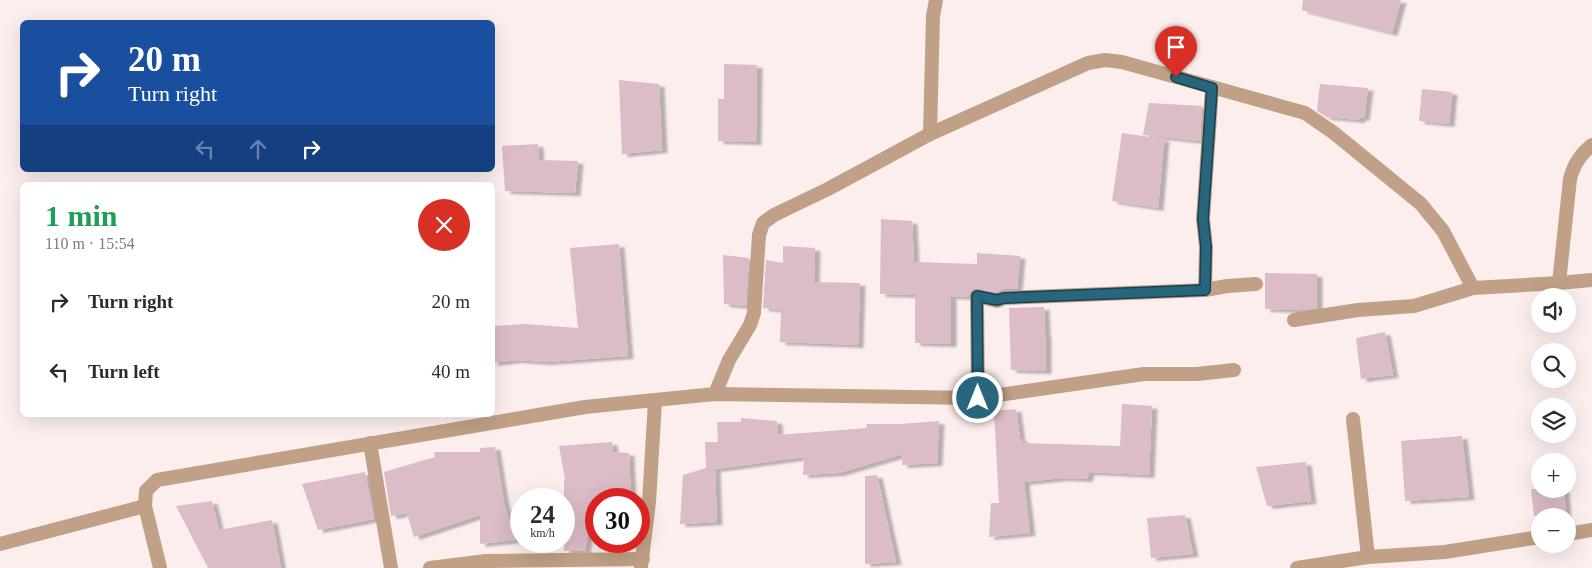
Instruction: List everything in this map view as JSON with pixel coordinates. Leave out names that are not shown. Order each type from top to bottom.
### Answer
[{"type":"street","points":[[930,134],[933,16],[936,0]]},
{"type":"street","points":[[715,394],[730,360],[750,325],[754,313],[759,235],[764,223],[774,215],[828,189],[930,134],[1088,63],[1097,61],[1122,62],[1304,114],[1334,133],[1421,204],[1443,231],[1473,288]]},
{"type":"street","points":[[1205,290],[1206,247],[1203,219],[1212,88]]},
{"type":"street","points":[[1559,284],[1570,178],[1574,164],[1592,145]]},
{"type":"street","points":[[1294,320],[1358,310],[1414,306],[1473,288],[1559,284],[1592,280]]},
{"type":"street","points":[[978,398],[977,296],[997,300],[1205,290],[1256,284]]},
{"type":"street","points":[[160,568],[144,506],[146,491],[157,480],[585,407],[715,394],[978,398],[1144,374],[1198,374],[1234,370]]},
{"type":"street","points":[[430,568],[486,561],[642,563],[650,502],[655,401]]},
{"type":"street","points":[[1353,419],[1368,557]]},
{"type":"street","points":[[370,443],[391,568]]},
{"type":"street","points":[[0,544],[144,506]]},
{"type":"street","points":[[1576,533],[1592,530]]},
{"type":"street","points":[[1297,568],[1368,557],[1445,552],[1531,538]]},
{"type":"building","points":[[1303,0],[1401,0],[1392,33],[1302,10]]},
{"type":"building","points":[[724,64],[757,65],[756,142],[718,141],[718,99],[724,99]]},
{"type":"building","points":[[619,80],[659,84],[662,150],[622,154]]},
{"type":"building","points":[[1320,84],[1368,88],[1364,118],[1360,117],[1360,120],[1327,117],[1317,111]]},
{"type":"building","points":[[1422,89],[1452,92],[1449,124],[1419,121]]},
{"type":"building","points":[[1149,103],[1202,106],[1200,141],[1143,135]]},
{"type":"building","points":[[1122,133],[1164,139],[1158,208],[1112,201]]},
{"type":"building","points":[[538,144],[539,160],[578,161],[575,193],[505,191],[502,146]]},
{"type":"building","points":[[881,219],[912,221],[914,262],[977,264],[977,253],[1020,256],[1017,289],[1003,289],[996,292],[974,288],[968,297],[951,296],[951,344],[915,343],[915,295],[880,294]]},
{"type":"building","points":[[619,244],[628,356],[546,362],[516,360],[495,363],[495,326],[525,324],[578,328],[570,248]]},
{"type":"building","points":[[783,246],[815,248],[814,282],[860,283],[858,345],[780,342],[781,310],[763,308],[766,260],[783,263]]},
{"type":"building","points":[[723,255],[749,258],[746,306],[724,304]]},
{"type":"building","points":[[1265,273],[1317,274],[1317,308],[1304,310],[1265,309]]},
{"type":"building","points":[[1044,307],[1046,371],[1011,370],[1009,308]]},
{"type":"building","points":[[1385,332],[1393,375],[1361,379],[1356,338]]},
{"type":"building","points":[[1122,404],[1152,406],[1149,475],[1089,472],[1087,479],[1062,478],[1024,482],[1030,533],[989,537],[991,503],[999,503],[994,411],[1016,409],[1020,439],[1023,439],[1023,443],[1120,446]]},
{"type":"building","points":[[741,418],[777,421],[778,435],[867,428],[866,424],[939,421],[937,463],[902,465],[903,454],[839,473],[803,475],[804,457],[715,469],[717,522],[680,524],[683,475],[706,468],[705,442],[718,442],[717,422],[741,422]]},
{"type":"building","points":[[1462,436],[1469,497],[1405,501],[1401,441]]},
{"type":"building","points":[[612,442],[613,452],[629,453],[631,488],[585,488],[585,551],[575,551],[575,488],[564,488],[565,479],[559,446]]},
{"type":"building","points":[[495,447],[504,503],[510,523],[510,541],[480,544],[480,515],[414,537],[407,513],[391,516],[384,472],[435,457],[434,452],[480,452],[480,448]]},
{"type":"building","points":[[1306,462],[1311,501],[1267,506],[1256,467]]},
{"type":"building","points":[[365,472],[374,519],[318,530],[302,484]]},
{"type":"building","points":[[877,475],[896,562],[865,564],[865,476]]},
{"type":"building","points":[[1532,498],[1565,498],[1565,508],[1533,508]]},
{"type":"building","points":[[212,501],[219,530],[272,520],[281,568],[208,568],[176,506]]},
{"type":"building","points":[[1185,515],[1193,554],[1151,558],[1147,518]]},
{"type":"route","points":[[978,398],[977,296],[997,300],[1004,298],[1205,290],[1206,247],[1203,219],[1212,88],[1176,77]]}]
